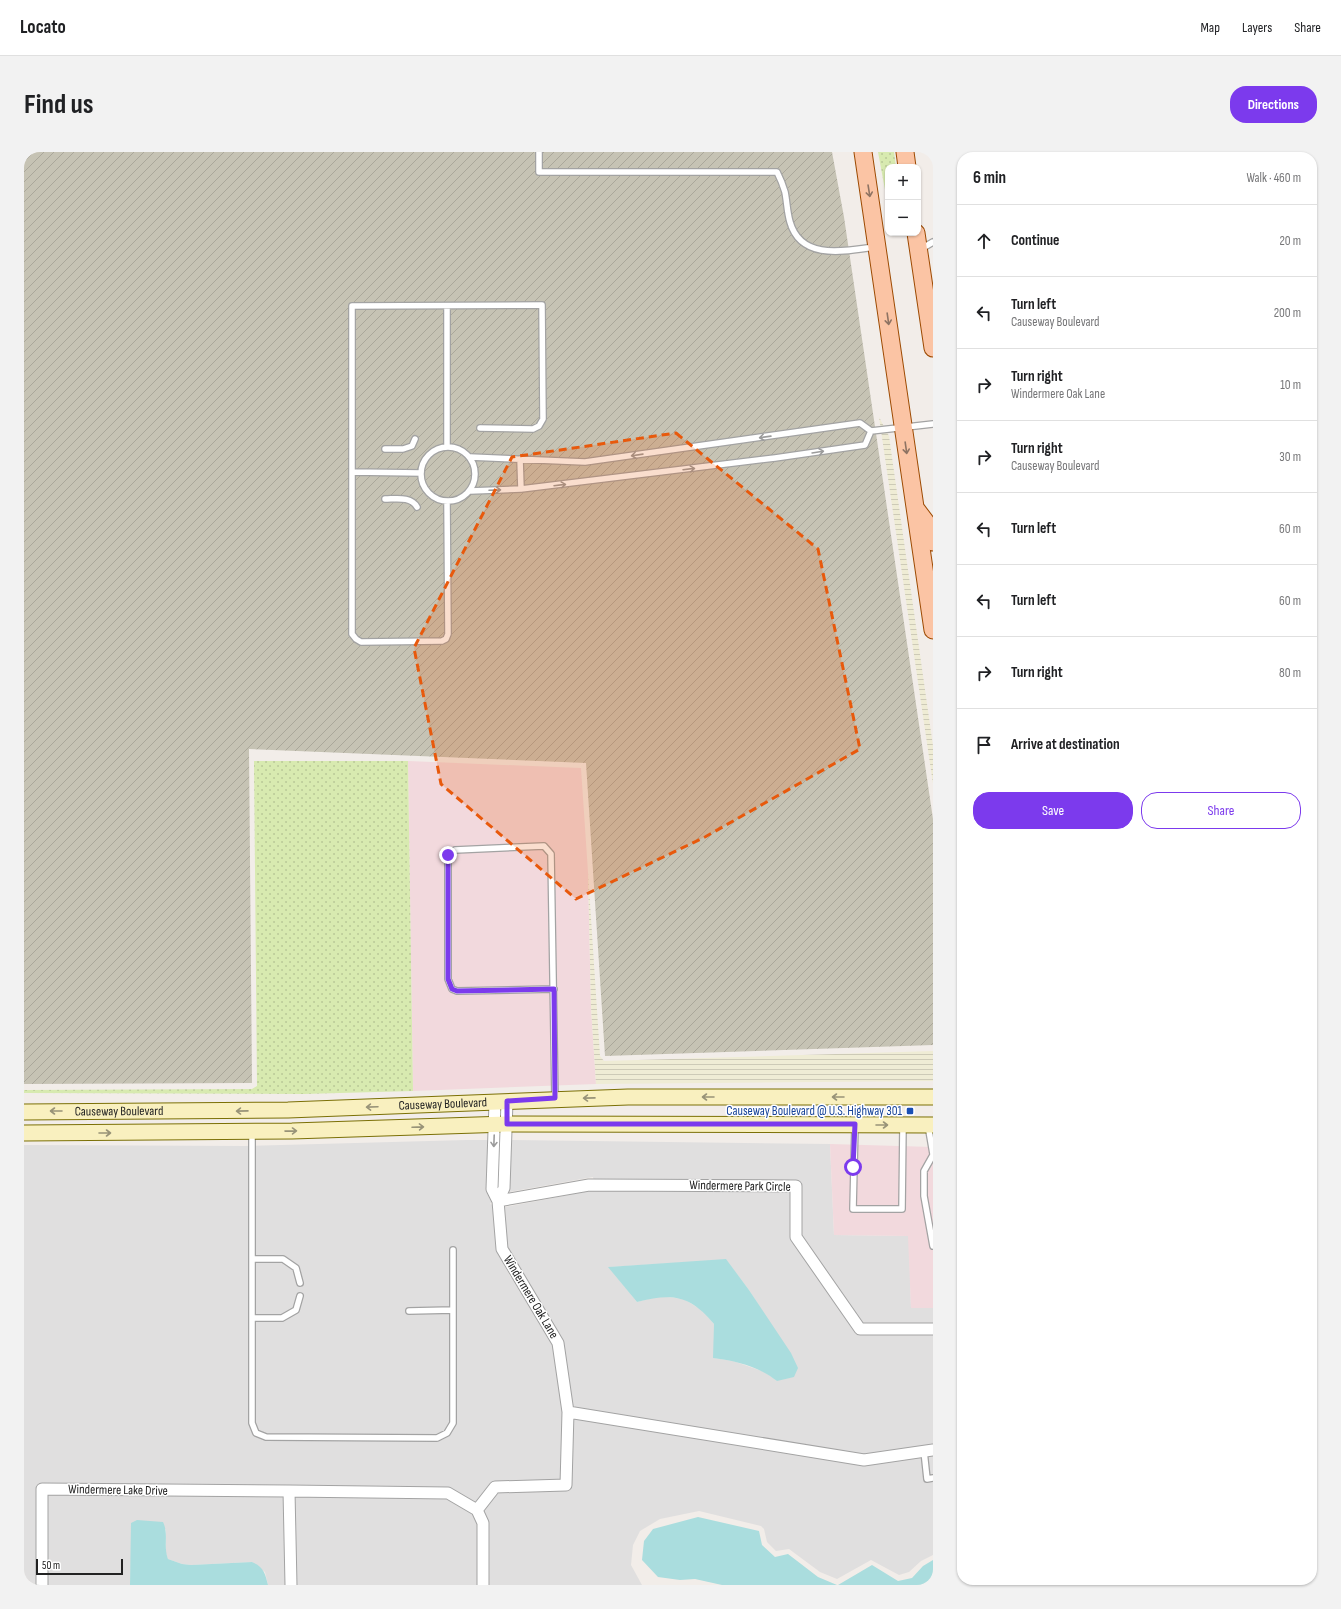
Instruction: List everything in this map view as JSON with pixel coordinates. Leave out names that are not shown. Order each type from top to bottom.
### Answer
[{"type":"main road","points":[[863,152],[878,246],[933,630]]},
{"type":"main road","points":[[905,152],[907,164]]},
{"type":"main road","points":[[918,236],[926,246],[933,348]]},
{"type":"main road","points":[[915,508],[931,529],[933,542]]},
{"type":"main road","name":"Causeway Boulevard","points":[[24,1112],[288,1110],[501,1102],[555,1098],[933,1097]]},
{"type":"main road","name":"Causeway Boulevard","points":[[24,1133],[252,1131],[501,1124],[930,1125]]},
{"type":"street","name":"Windermere Oak Lane","points":[[477,1510],[495,1487],[566,1485],[568,1412],[558,1344],[502,1249],[498,1201],[504,1188],[501,1102]]},
{"type":"street","name":"Windermere Park Circle","points":[[498,1201],[589,1185],[796,1186],[796,1237],[860,1329],[933,1329]]},
{"type":"street","points":[[568,1412],[864,1460],[928,1451]]},
{"type":"street","name":"Windermere Lake Drive","points":[[42,1585],[42,1489],[448,1493],[477,1510]]},
{"type":"street","points":[[289,1491],[291,1585]]},
{"type":"street","points":[[477,1510],[482,1523],[483,1585]]},
{"type":"lane","points":[[539,152],[539,172],[777,172],[784,190],[790,223],[796,235],[805,245],[817,250],[836,251],[878,246]]},
{"type":"lane","points":[[447,501],[448,634],[446,639],[442,641],[361,642],[352,634],[352,306],[542,305],[543,419],[540,426],[533,429],[480,428]]},
{"type":"lane","points":[[447,306],[447,448]]},
{"type":"lane","points":[[871,431],[865,445],[775,458],[521,489],[470,491],[456,500],[447,501],[434,497],[429,493],[422,481],[421,473],[425,460],[430,455],[436,450],[447,448],[457,449],[470,457],[585,462],[860,423],[871,431],[933,424]]},
{"type":"lane","points":[[384,449],[403,449],[412,446],[415,439]]},
{"type":"lane","points":[[470,457],[476,474],[470,491]]},
{"type":"lane","points":[[520,459],[521,489]]},
{"type":"lane","points":[[352,472],[421,473]]},
{"type":"lane","points":[[385,499],[409,500],[414,502],[417,507]]},
{"type":"lane","points":[[554,989],[457,991],[452,989],[448,979],[448,855],[451,852],[455,850],[544,846],[551,854],[554,989],[555,1098]]},
{"type":"lane","points":[[855,1124],[853,1209],[902,1209],[903,1124]]},
{"type":"lane","points":[[930,1125],[933,1155],[924,1170],[924,1196],[933,1246]]},
{"type":"lane","points":[[252,1131],[252,1423],[256,1433],[266,1437],[437,1438],[447,1433],[453,1423],[453,1250]]},
{"type":"lane","points":[[252,1259],[283,1260],[296,1268],[300,1283]]},
{"type":"lane","points":[[252,1318],[282,1318],[296,1310],[300,1296]]},
{"type":"lane","points":[[409,1311],[453,1310]]},
{"type":"lane","points":[[928,1451],[927,1479],[933,1478]]},
{"type":"highlighted area","points":[[676,433],[818,549],[860,749],[705,837],[576,899],[441,784],[414,648],[512,457]]},
{"type":"shaded area","points":[[24,152],[832,152],[844,217],[933,819],[933,1045],[605,1056],[586,763],[249,749],[252,1083],[24,1084]]},
{"type":"shaded area","points":[[879,417],[889,436],[933,746],[933,784]]},
{"type":"shaded area","points":[[408,761],[581,768],[588,872],[591,1007],[596,1084],[413,1091]]},
{"type":"shaded area","points":[[588,872],[600,1056],[604,1061],[933,1051],[933,1081],[596,1084],[591,1007]]},
{"type":"shaded area","points":[[488,1140],[486,1189],[492,1201],[490,1204],[493,1205],[496,1249],[511,1278],[521,1271],[507,1247],[505,1207],[595,1190],[593,1177],[509,1192],[512,1140],[830,1144],[834,1235],[909,1236],[911,1308],[933,1308],[933,1555],[921,1561],[909,1572],[899,1575],[871,1560],[837,1579],[820,1572],[789,1549],[776,1551],[767,1542],[764,1529],[761,1526],[699,1511],[660,1519],[640,1531],[633,1545],[631,1565],[642,1585],[268,1585],[265,1572],[252,1562],[191,1565],[182,1564],[168,1559],[166,1553],[166,1529],[131,1560],[130,1585],[24,1585],[24,1145],[245,1146]],"holes":[[[726,1260],[749,1290],[761,1309],[777,1381],[765,1372],[733,1361],[714,1358],[714,1324],[703,1311],[684,1299],[660,1296],[637,1302],[609,1267]]]},
{"type":"shaded area","points":[[830,1144],[933,1147],[933,1308],[911,1308],[908,1236],[834,1235]]},
{"type":"green space","points":[[878,152],[894,152],[896,164],[885,164],[885,190]]},
{"type":"green space","points":[[254,761],[408,761],[413,1091],[304,1094],[24,1093],[24,1090],[252,1089],[257,1086]]},
{"type":"water","points":[[726,1259],[749,1290],[791,1353],[798,1368],[794,1377],[777,1381],[770,1376],[746,1365],[713,1358],[714,1324],[697,1307],[680,1299],[670,1297],[637,1302],[608,1267]]},
{"type":"water","points":[[698,1517],[759,1531],[762,1545],[775,1557],[788,1554],[818,1577],[837,1585],[722,1585],[695,1579],[680,1580],[658,1577],[642,1560],[644,1541],[653,1529]]},
{"type":"water","points":[[137,1520],[163,1522],[166,1531],[166,1549],[168,1559],[182,1564],[191,1565],[252,1562],[262,1568],[268,1585],[130,1585],[131,1523]]},
{"type":"water","points":[[933,1560],[933,1585],[838,1585],[872,1565],[898,1581],[912,1578],[923,1566]]},
{"type":"place","name":"Causeway Boulevard @ U.S. Highway 301","points":[[910,1111]]},
{"type":"route","points":[[448,855],[448,982],[452,989],[457,991],[554,989],[555,1098],[507,1101],[507,1124],[855,1124],[853,1167]]}]
